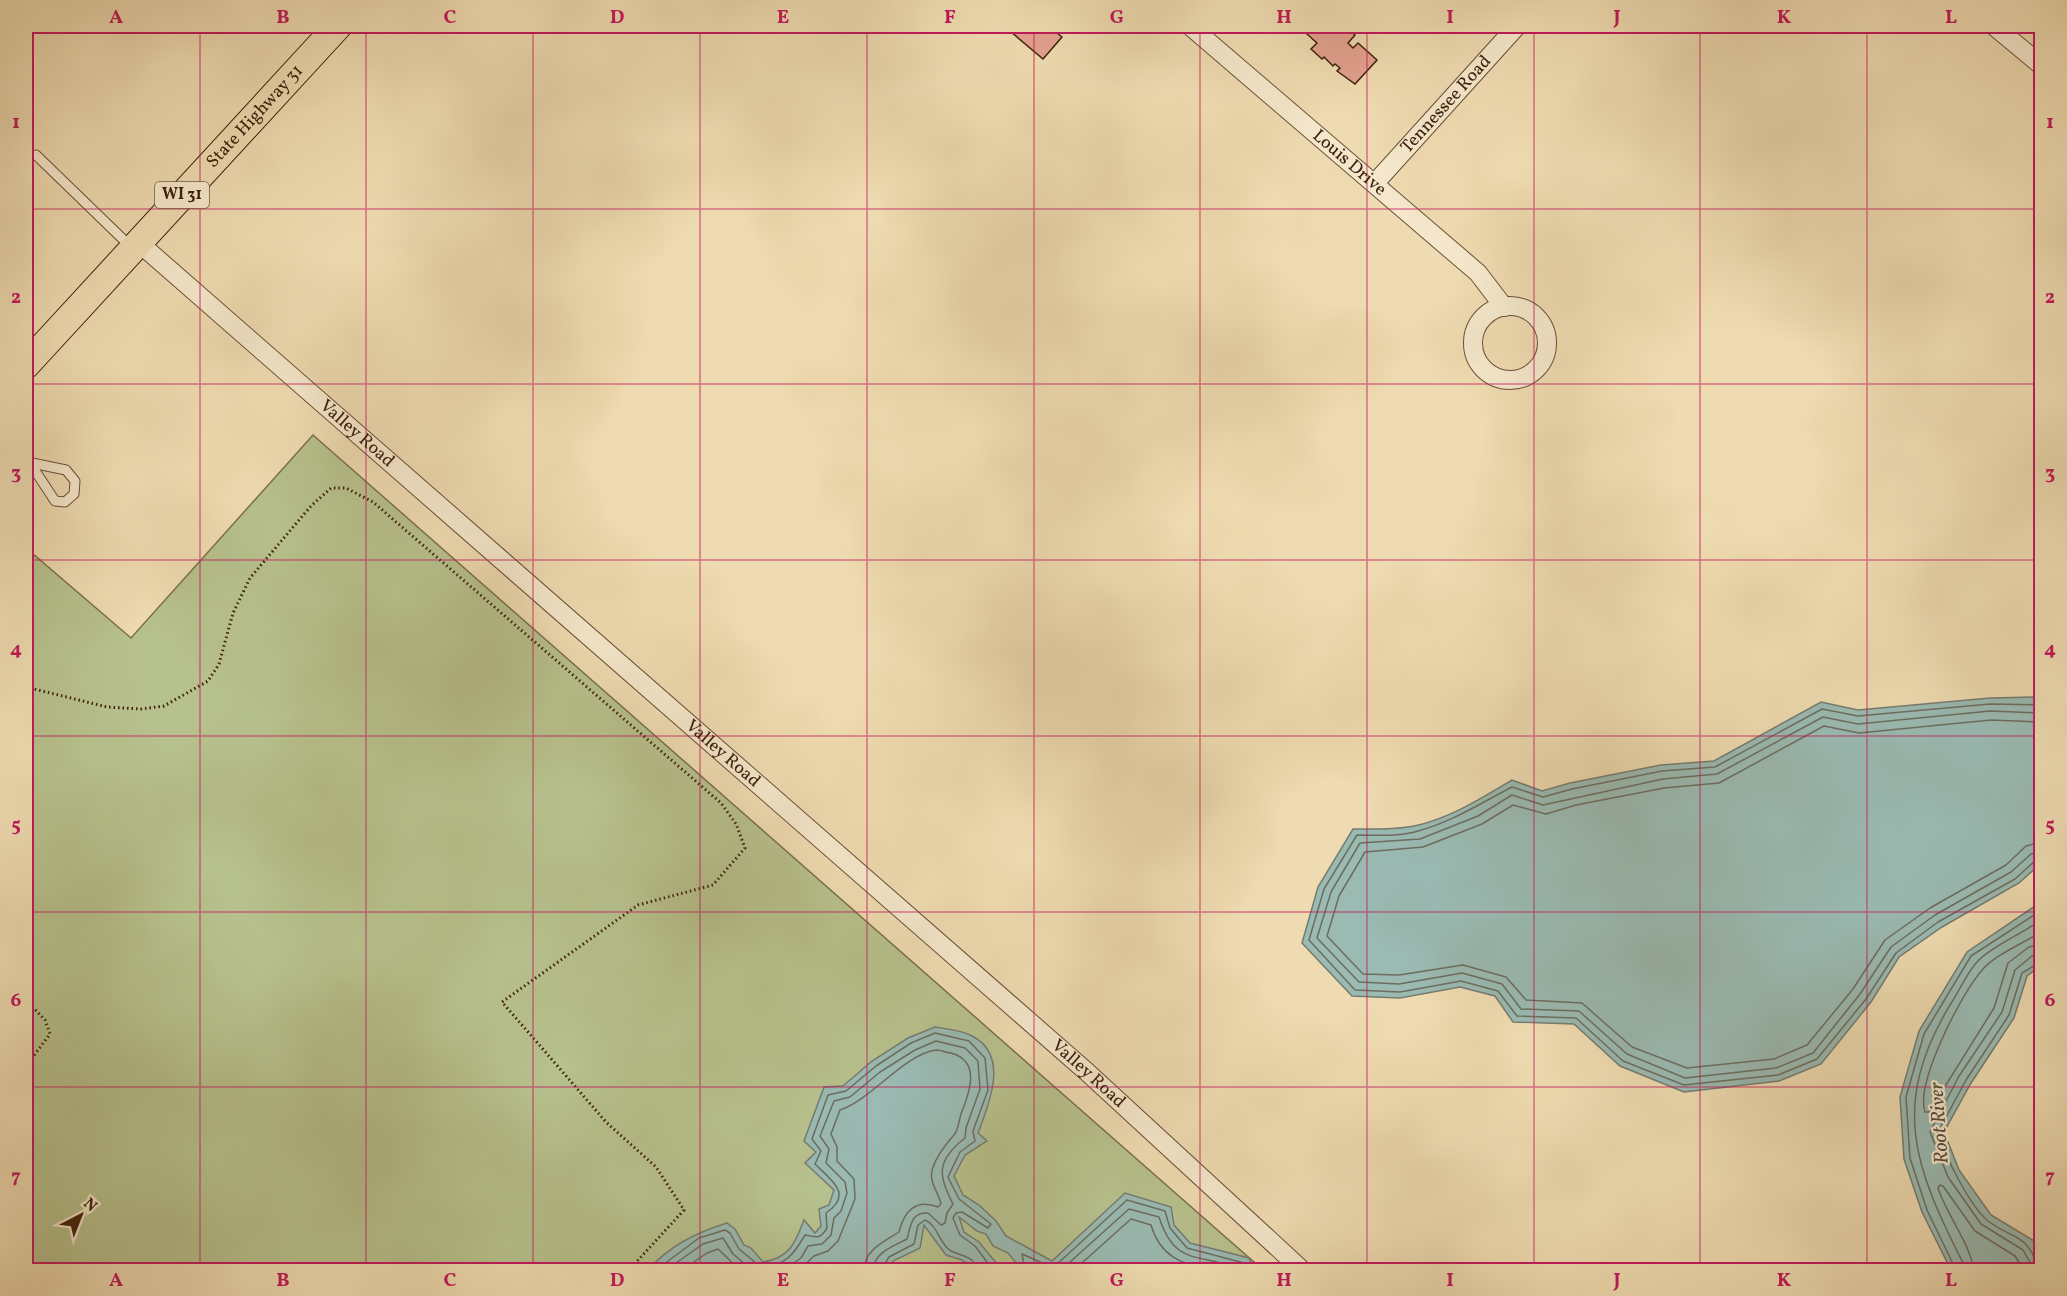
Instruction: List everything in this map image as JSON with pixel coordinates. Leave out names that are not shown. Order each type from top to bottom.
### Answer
[{"type":"main road","name":"State Highway 31","points":[[26,365],[338,26]]},
{"type":"street","name":"Louis Drive","points":[[1190,26],[1376,183],[1478,273],[1504,307]]},
{"type":"street","name":"Tennessee Road","points":[[1376,183],[1516,26]]},
{"type":"street","points":[[1994,26],[2042,66]]},
{"type":"street","name":"Valley Road","points":[[135,246],[1087,1072],[1302,1270]]},
{"type":"street","points":[[1504,307],[1526,309],[1542,324],[1546,335],[1545,357],[1538,368],[1528,376],[1516,380],[1503,380],[1491,375],[1481,367],[1475,356],[1473,343],[1475,330],[1482,319],[1492,311],[1504,307]]},
{"type":"lane","points":[[36,155],[135,246]]},
{"type":"lane","points":[[29,460],[66,470],[75,482],[74,494],[65,502],[55,501],[29,460]]},
{"type":"path","points":[[26,687],[107,707],[141,709],[164,706],[208,681],[219,664],[233,613],[250,578],[311,506],[331,488],[346,488],[373,502],[721,803],[736,824],[745,848],[713,885],[638,904],[502,1002],[606,1122],[656,1167],[684,1210],[629,1270]]},
{"type":"path","points":[[26,1000],[45,1020],[50,1034],[26,1066]]},
{"type":"green space","points":[[313,435],[1263,1270],[26,1270],[26,548],[131,638]]},
{"type":"water","points":[[2036,697],[2042,700],[2041,863],[2019,883],[1942,927],[1899,957],[1871,1002],[1821,1064],[1779,1081],[1684,1092],[1620,1066],[1574,1024],[1513,1022],[1495,996],[1460,987],[1400,998],[1352,996],[1302,943],[1318,887],[1353,829],[1399,828],[1427,823],[1465,807],[1512,780],[1542,791],[1570,783],[1661,765],[1714,761],[1821,702],[1858,710],[1990,698]]},
{"type":"water","name":"Root River","points":[[2041,902],[2041,965],[2027,976],[2014,1018],[1971,1083],[1944,1132],[1959,1170],[1991,1215],[2036,1242],[2041,1270],[1951,1270],[1922,1212],[1904,1159],[1900,1097],[1919,1031],[1967,952]]},
{"type":"water","points":[[935,1027],[972,1036],[984,1044],[991,1055],[993,1081],[991,1095],[978,1133],[987,1141],[965,1155],[954,1176],[963,1195],[979,1205],[996,1221],[1006,1236],[1052,1261],[1125,1193],[1171,1207],[1174,1225],[1190,1243],[1249,1258],[1254,1270],[1022,1270],[1008,1253],[993,1246],[986,1234],[977,1231],[959,1217],[964,1232],[979,1242],[1002,1270],[974,1270],[962,1260],[946,1255],[924,1225],[920,1248],[893,1261],[885,1270],[648,1270],[656,1261],[684,1241],[727,1223],[735,1229],[744,1245],[751,1248],[763,1262],[780,1257],[790,1248],[804,1220],[815,1233],[821,1226],[819,1209],[829,1205],[834,1190],[805,1163],[816,1152],[804,1141],[824,1087],[843,1086],[872,1061],[908,1038]]},
{"type":"building","points":[[1004,26],[1055,26],[1059,29],[1056,32],[1062,37],[1043,59]]},
{"type":"building","points":[[1315,26],[1331,28],[1343,26],[1355,35],[1348,43],[1353,48],[1358,43],[1377,60],[1355,84],[1337,71],[1340,68],[1335,64],[1333,66],[1311,49],[1317,43],[1307,34]]}]
